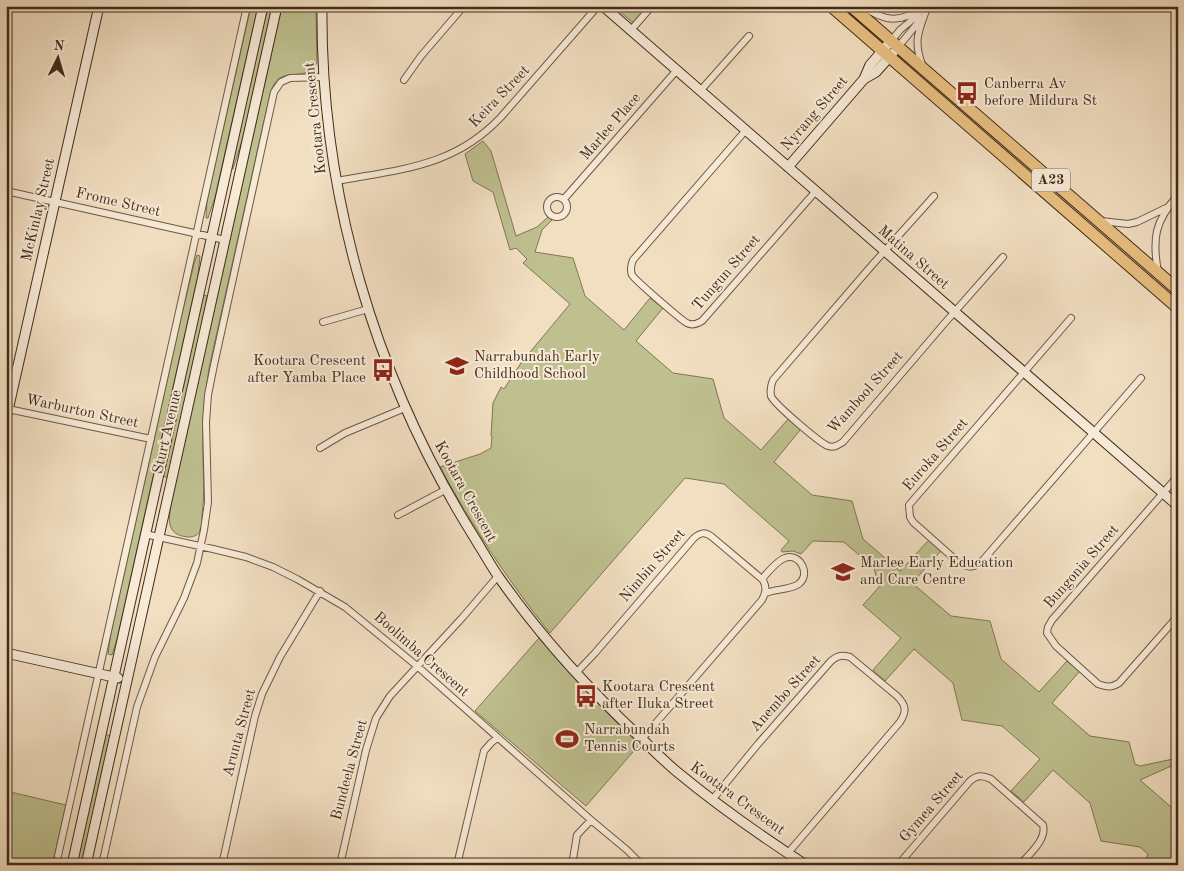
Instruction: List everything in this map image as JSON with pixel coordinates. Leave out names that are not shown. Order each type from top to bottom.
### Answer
[{"type":"highway","name":"A23","points":[[831,6],[1178,308]]},
{"type":"highway","name":"A23","points":[[851,6],[1178,290]]},
{"type":"street","name":"McKinlay Street","points":[[6,419],[99,6]]},
{"type":"street","name":"Sturt Avenue","points":[[58,856],[247,6]]},
{"type":"street","name":"Sturt Avenue","points":[[72,865],[263,6]]},
{"type":"street","name":"Sturt Avenue","points":[[86,865],[277,6]]},
{"type":"street","name":"Kootara Crescent","points":[[322,6],[324,77],[328,122],[337,181],[358,273],[386,362],[405,408],[445,490],[498,576],[548,642],[613,713],[674,770],[712,800],[806,865]]},
{"type":"street","points":[[404,80],[421,56],[464,6]]},
{"type":"street","name":"Keira Street","points":[[337,181],[425,164],[448,156],[470,144],[495,124],[598,6]]},
{"type":"street","name":"Matina Street","points":[[603,6],[1178,506]]},
{"type":"street","points":[[631,30],[652,6]]},
{"type":"street","points":[[862,6],[884,18],[896,19],[927,7]]},
{"type":"street","points":[[924,70],[917,48],[917,36],[927,7]]},
{"type":"street","name":"Nyrang Street","points":[[788,167],[864,79],[876,72],[910,20],[927,7]]},
{"type":"street","points":[[700,91],[748,36]]},
{"type":"street","name":"Marlee Place","points":[[564,199],[677,70]]},
{"type":"street","name":"Sturt Avenue","points":[[104,864],[137,707],[155,657],[184,598],[201,546],[208,502],[206,422],[208,395],[274,92],[281,82],[290,78],[324,77]]},
{"type":"street","name":"Tungun Street","points":[[746,130],[634,260],[631,273],[643,287],[685,323],[698,324],[705,319],[816,191]]},
{"type":"street","name":"Frome Street","points":[[6,191],[225,240]]},
{"type":"street","points":[[1159,273],[1155,239],[1166,208],[1178,195]]},
{"type":"street","points":[[884,252],[934,196]]},
{"type":"street","points":[[1098,221],[1128,224],[1137,222],[1166,208]]},
{"type":"street","name":"Wambool Street","points":[[884,252],[773,380],[771,396],[800,424],[827,446],[838,445],[843,442],[954,312]]},
{"type":"street","points":[[954,312],[1003,257]]},
{"type":"street","points":[[323,322],[368,309]]},
{"type":"street","points":[[1024,372],[1071,318]]},
{"type":"street","name":"Euroka Street","points":[[1024,372],[909,505],[910,517],[913,522],[958,562],[973,567],[978,564],[1094,432]]},
{"type":"street","points":[[1094,432],[1141,378]]},
{"type":"street","name":"Warburton Street","points":[[8,408],[151,439]]},
{"type":"street","points":[[320,448],[345,432],[405,408]]},
{"type":"street","points":[[1163,493],[1178,476]]},
{"type":"street","points":[[398,515],[445,490]]},
{"type":"street","name":"Bungonia Street","points":[[1163,493],[1052,620],[1047,633],[1056,646],[1098,684],[1113,687],[1119,683],[1178,616]]},
{"type":"street","name":"Nimbin Street","points":[[576,673],[699,533],[706,533],[712,537],[762,579]]},
{"type":"street","name":"Boolimba Crescent","points":[[145,534],[201,546],[264,564],[297,579],[345,606],[417,666],[642,865]]},
{"type":"street","points":[[642,740],[762,600],[766,593],[766,585],[762,579],[780,560],[785,558],[797,559],[804,567],[804,576],[801,582],[766,593]]},
{"type":"street","name":"Bundeela Street","points":[[340,865],[366,750],[376,718],[390,696],[498,576]]},
{"type":"street","name":"Arunta Street","points":[[222,865],[255,716],[262,694],[280,657],[320,591]]},
{"type":"street","points":[[6,653],[127,680]]},
{"type":"street","name":"Anembo Street","points":[[712,800],[831,661],[837,656],[844,655],[850,657],[903,702],[904,716],[788,853]]},
{"type":"street","points":[[457,865],[484,751],[498,738]]},
{"type":"street","name":"Gymea Street","points":[[898,865],[976,776],[984,776],[991,779],[1043,825],[1044,831],[1040,842],[1020,865]]},
{"type":"street","points":[[572,865],[577,835],[591,820]]},
{"type":"green space","points":[[251,6],[258,6],[215,197],[208,218],[206,218],[207,201]]},
{"type":"green space","points":[[269,6],[273,6],[246,128],[233,169],[231,169],[262,28]]},
{"type":"green space","points":[[282,6],[316,6],[317,63],[311,70],[305,73],[279,78],[270,94],[209,368],[203,421],[204,491],[201,526],[199,532],[194,536],[180,536],[175,533],[170,524],[172,499]]},
{"type":"green space","points":[[613,6],[648,6],[632,22]]},
{"type":"green space","points":[[483,141],[491,151],[516,236],[537,227],[548,217],[552,220],[542,230],[535,252],[573,258],[585,296],[624,330],[650,298],[663,308],[636,341],[673,373],[713,379],[724,418],[761,450],[789,418],[801,429],[774,462],[812,495],[852,501],[863,539],[900,571],[929,540],[941,551],[912,583],[951,616],[990,621],[1001,659],[1039,692],[1067,661],[1080,671],[1052,703],[1090,736],[1129,742],[1135,764],[1140,766],[1178,758],[1178,763],[1140,780],[1178,813],[1178,865],[1143,865],[1148,854],[1140,847],[1101,841],[1090,803],[1053,770],[1024,802],[1011,791],[1040,759],[1002,726],[962,720],[953,683],[914,649],[885,681],[873,670],[901,638],[863,605],[879,587],[874,568],[844,542],[813,541],[801,554],[793,551],[782,552],[781,550],[789,541],[724,484],[685,478],[550,633],[491,553],[440,467],[480,454],[491,448],[493,403],[501,387],[504,389],[521,363],[570,304],[523,263],[527,259],[516,248],[510,250],[493,192],[473,181],[465,154]]},
{"type":"green space","points":[[197,255],[200,256],[198,275],[112,655],[108,654],[111,633],[181,318]]},
{"type":"green space","points":[[203,295],[207,296],[204,318],[168,478],[163,476]]},
{"type":"green space","points":[[539,638],[582,687],[639,745],[586,806],[475,711]]},
{"type":"green space","points":[[105,734],[110,736],[108,748],[82,865],[76,865]]},
{"type":"green space","points":[[6,791],[66,805],[54,858],[49,864],[6,865]]},
{"type":"place","name":"Canberra Av before Mildura St","points":[[967,93]]},
{"type":"place","name":"Narrabundah Early Childhood School","points":[[457,366]]},
{"type":"place","name":"Kootara Crescent after Yamba Place","points":[[383,370]]},
{"type":"place","name":"Marlee Early Education and Care Centre","points":[[843,572]]},
{"type":"place","name":"Kootara Crescent after Iluka Street","points":[[586,696]]},
{"type":"place","name":"Narrabundah Tennis Courts","points":[[567,739]]}]
